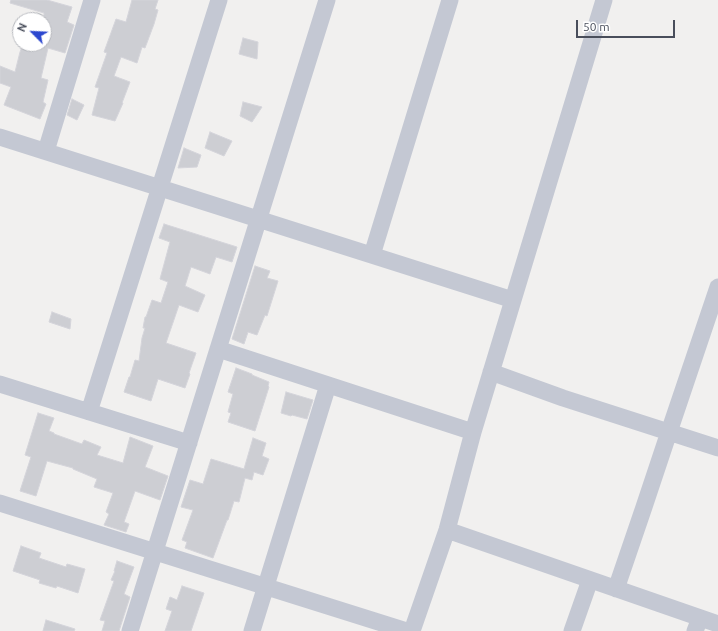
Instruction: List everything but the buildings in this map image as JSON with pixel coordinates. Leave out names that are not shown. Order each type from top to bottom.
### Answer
[{"type":"street","points":[[46,151],[92,0]]},
{"type":"street","points":[[89,412],[219,0]]},
{"type":"street","points":[[130,631],[327,0]]},
{"type":"street","points":[[372,255],[450,0]]},
{"type":"street","points":[[412,631],[447,530],[473,432],[604,0]]},
{"type":"street","points":[[0,137],[513,300]]},
{"type":"street","points":[[616,588],[669,432],[714,309],[718,287]]},
{"type":"street","points":[[218,349],[473,432]]},
{"type":"street","points":[[491,372],[563,398],[718,448]]},
{"type":"street","points":[[0,384],[189,443]]},
{"type":"street","points":[[252,631],[328,385]]},
{"type":"street","points":[[0,503],[407,631]]},
{"type":"street","points":[[447,530],[616,588],[698,624],[718,624]]},
{"type":"street","points":[[572,631],[590,580]]}]
